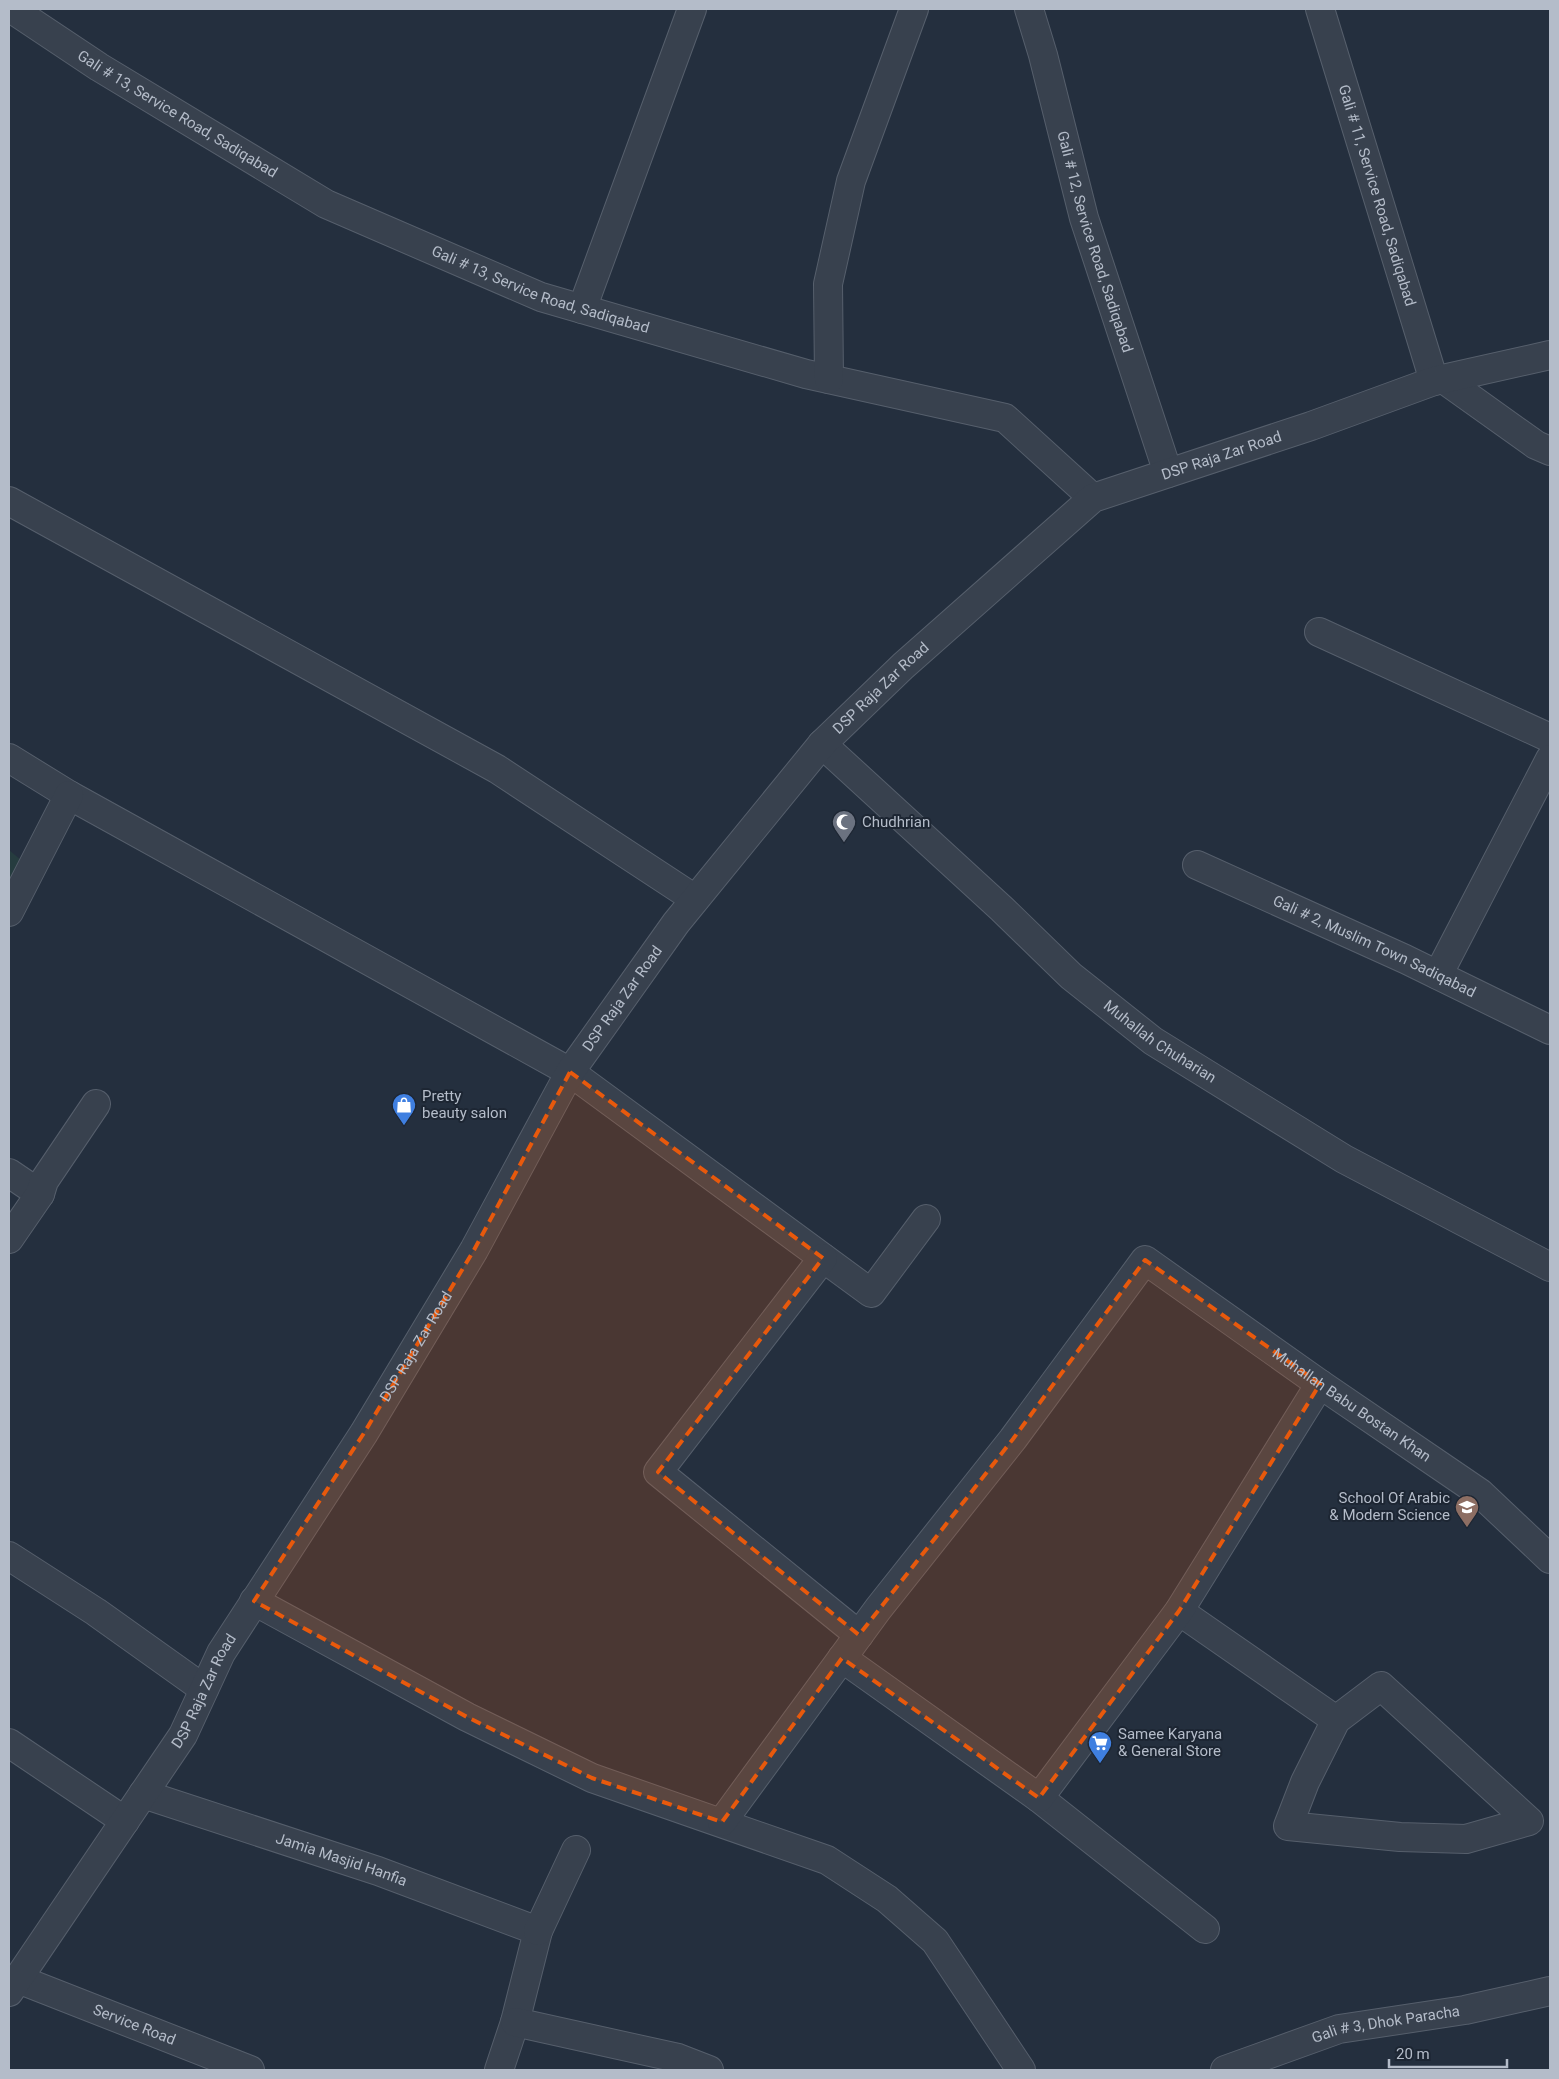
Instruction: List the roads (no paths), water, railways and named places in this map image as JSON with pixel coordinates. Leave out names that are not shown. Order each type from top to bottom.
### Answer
[{"type":"street","name":"Gali # 13, Service Road, Sadiqabad","points":[[12,9],[99,68],[326,204],[541,297],[829,379],[1005,418],[1093,498]]},
{"type":"street","points":[[582,309],[692,9]]},
{"type":"street","points":[[829,379],[828,284],[851,181],[914,9]]},
{"type":"street","name":"Gali # 12, Service Road, Sadiqabad","points":[[1029,9],[1043,55],[1084,218],[1168,473]]},
{"type":"street","name":"Gali # 11, Service Road, Sadiqabad","points":[[1320,9],[1439,380]]},
{"type":"street","name":"DSP Raja Zar Road","points":[[14,1986],[183,1734],[221,1653],[364,1433],[474,1250],[570,1072],[676,923],[822,744],[903,666],[1093,498],[1311,426],[1439,380],[1550,355]]},
{"type":"street","points":[[1439,380],[1536,444],[1550,451]]},
{"type":"street","points":[[9,501],[497,769],[695,899]]},
{"type":"street","points":[[1319,632],[1550,738]]},
{"type":"street","name":"Muhallah Chuharian","points":[[822,744],[1002,909],[1071,976],[1153,1041],[1344,1159],[1550,1267]]},
{"type":"street","points":[[9,758],[69,795],[570,1072],[871,1293],[926,1219]]},
{"type":"street","points":[[1438,975],[1550,759]]},
{"type":"street","points":[[9,912],[69,795]]},
{"type":"street","name":"Gali # 2, Muslim Town Sadiqabad","points":[[1197,865],[1438,975],[1550,1030]]},
{"type":"street","points":[[9,1238],[40,1194],[44,1181],[96,1104]]},
{"type":"street","points":[[9,1173],[40,1194]]},
{"type":"street","points":[[722,1822],[859,1635],[658,1472],[823,1258]]},
{"type":"street","name":"Muhallah Babu Bostan Khan","points":[[859,1635],[1013,1439],[1145,1260],[1320,1384],[1480,1493],[1550,1559]]},
{"type":"street","points":[[1039,1798],[1179,1611],[1320,1384]]},
{"type":"street","points":[[9,1556],[96,1612],[204,1689]]},
{"type":"street","points":[[254,1601],[459,1713],[592,1778],[827,1860],[887,1899],[935,1941],[1021,2070]]},
{"type":"street","points":[[1179,1611],[1336,1720]]},
{"type":"street","points":[[842,1658],[1039,1798],[1205,1929]]},
{"type":"street","points":[[1381,1686],[1539,1819],[1466,1839],[1400,1837],[1288,1826],[1305,1782],[1336,1720],[1381,1686]]},
{"type":"street","points":[[9,1743],[124,1821]]},
{"type":"street","name":"Jamia Masjid Hanfia","points":[[143,1794],[378,1871],[538,1931]]},
{"type":"street","points":[[499,2070],[515,2022],[538,1931],[576,1850]]},
{"type":"street","name":"Service Road","points":[[14,1986],[250,2070]]},
{"type":"street","name":"Gali # 3, Dhok Paracha","points":[[1225,2070],[1339,2029],[1465,2010],[1550,1991]]},
{"type":"street","points":[[515,2022],[678,2058],[709,2070]]},
{"type":"place","name":"Chudhrian","points":[[844,843]]},
{"type":"place","name":"Pretty beauty salon","points":[[404,1126]]},
{"type":"place","name":"School Of Arabic & Modern Science","points":[[1467,1528]]},
{"type":"place","name":"Samee Karyana & General Store","points":[[1100,1764]]}]
